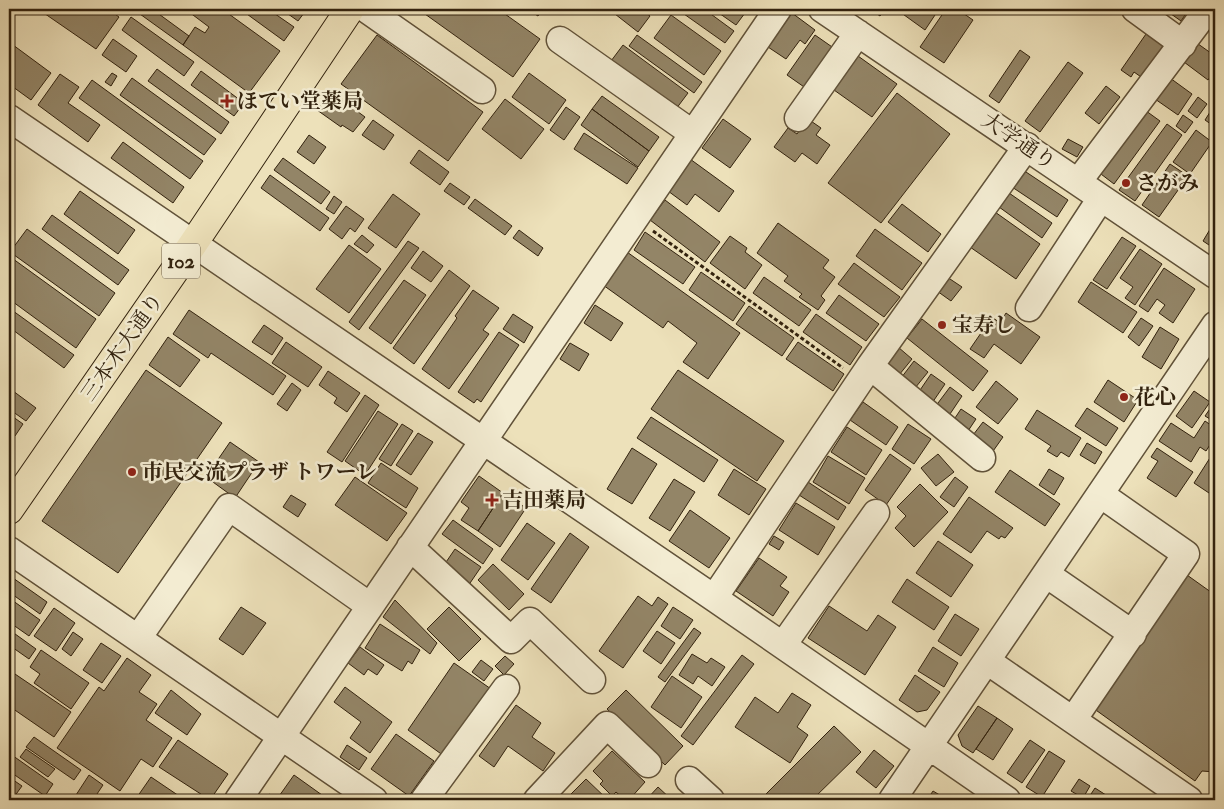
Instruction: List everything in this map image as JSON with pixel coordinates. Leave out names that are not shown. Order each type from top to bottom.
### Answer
[{"type":"highway","name":"三本木大通り","points":[[9,510],[193,244],[350,9]]},
{"type":"street","points":[[366,9],[482,90]]},
{"type":"street","points":[[238,800],[778,9]]},
{"type":"street","name":"大学通り","points":[[822,9],[1215,275]]},
{"type":"street","points":[[1136,9],[1183,44]]},
{"type":"street","points":[[1078,182],[1208,9]]},
{"type":"street","points":[[798,118],[858,33]]},
{"type":"street","points":[[560,40],[692,133]]},
{"type":"street","points":[[9,118],[783,645],[1007,800]]},
{"type":"street","points":[[714,598],[865,374],[1027,146]]},
{"type":"street","points":[[1029,308],[1101,198]]},
{"type":"street","points":[[892,800],[1215,325]]},
{"type":"street","points":[[865,374],[982,458]]},
{"type":"street","points":[[1073,720],[1186,554],[1100,494]]},
{"type":"street","points":[[138,638],[229,507],[370,606]]},
{"type":"street","points":[[783,645],[876,513]]},
{"type":"street","points":[[410,547],[510,640],[530,621],[592,680]]},
{"type":"street","points":[[9,550],[374,800]]},
{"type":"street","points":[[1046,574],[1133,634]]},
{"type":"street","points":[[987,661],[1189,800]]},
{"type":"street","points":[[424,800],[506,688]]},
{"type":"street","points":[[537,800],[607,726],[648,764]]},
{"type":"street","points":[[689,780],[711,800]]},
{"type":"path","points":[[635,217],[865,374]]},
{"type":"building","points":[[38,9],[108,9],[119,17],[96,49]]},
{"type":"building","points":[[133,9],[152,9],[189,36],[183,45]]},
{"type":"building","points":[[185,9],[222,9],[280,51],[249,93],[183,45],[195,27],[205,33],[209,27]]},
{"type":"building","points":[[240,9],[268,9],[294,27],[284,41]]},
{"type":"building","points":[[281,9],[307,9],[298,21]]},
{"type":"building","points":[[418,9],[498,9],[540,39],[513,77]]},
{"type":"building","points":[[527,9],[543,9],[538,16]]},
{"type":"building","points":[[619,9],[641,9],[650,16],[638,32],[615,14]]},
{"type":"building","points":[[688,9],[704,9],[734,31],[725,43],[684,14]]},
{"type":"building","points":[[718,9],[748,9],[736,25],[716,11]]},
{"type":"building","points":[[870,9],[885,9],[880,16]]},
{"type":"building","points":[[903,9],[939,9],[925,30],[900,12]]},
{"type":"building","points":[[946,9],[957,9],[973,20],[944,63],[920,47]]},
{"type":"building","points":[[1164,9],[1189,9],[1181,21]]},
{"type":"building","points":[[792,13],[815,30],[805,44],[800,40],[786,59],[768,47]]},
{"type":"building","points":[[671,15],[721,51],[704,75],[654,38]]},
{"type":"building","points":[[131,17],[194,62],[184,76],[122,30]]},
{"type":"building","points":[[1146,34],[1166,48],[1144,79],[1134,72],[1131,77],[1121,70]]},
{"type":"building","points":[[377,35],[483,112],[448,161],[341,84]]},
{"type":"building","points":[[637,35],[702,82],[694,93],[629,46]]},
{"type":"building","points":[[815,35],[835,49],[807,89],[787,75]]},
{"type":"building","points":[[113,39],[137,56],[126,72],[102,55]]},
{"type":"building","points":[[1194,41],[1215,56],[1215,70],[1208,80],[1180,59]]},
{"type":"building","points":[[9,42],[51,73],[31,100],[9,84]]},
{"type":"building","points":[[623,45],[688,93],[676,109],[611,61]]},
{"type":"building","points":[[1020,50],[1030,57],[999,103],[989,96]]},
{"type":"building","points":[[858,56],[897,84],[872,117],[834,90]]},
{"type":"building","points":[[1068,62],[1083,73],[1040,132],[1025,121]]},
{"type":"building","points":[[157,69],[229,122],[221,134],[148,81]]},
{"type":"building","points":[[201,71],[244,103],[234,116],[191,85]]},
{"type":"building","points":[[112,73],[117,76],[111,86],[105,82]]},
{"type":"building","points":[[529,73],[566,100],[549,124],[512,97]]},
{"type":"building","points":[[60,74],[79,87],[68,103],[100,125],[88,142],[38,105]]},
{"type":"building","points":[[132,78],[216,139],[204,155],[120,95]]},
{"type":"building","points":[[1170,78],[1192,94],[1178,115],[1155,99]]},
{"type":"building","points":[[92,80],[203,161],[190,179],[79,98]]},
{"type":"building","points":[[1106,86],[1120,97],[1099,124],[1085,113]]},
{"type":"building","points":[[331,92],[365,117],[353,132],[342,125],[341,127],[317,110]]},
{"type":"building","points":[[897,93],[950,134],[881,223],[828,183]]},
{"type":"building","points":[[602,96],[659,137],[649,151],[592,109]]},
{"type":"building","points":[[1198,97],[1207,104],[1197,118],[1188,111]]},
{"type":"building","points":[[505,99],[544,129],[521,159],[482,129]]},
{"type":"building","points":[[566,107],[580,117],[564,140],[550,130]]},
{"type":"building","points":[[1142,108],[1160,121],[1114,184],[1097,171]]},
{"type":"building","points":[[592,109],[649,151],[638,167],[581,125]]},
{"type":"building","points":[[1212,109],[1215,111],[1215,127],[1205,120]]},
{"type":"building","points":[[1183,115],[1193,122],[1185,133],[1176,126]]},
{"type":"building","points":[[723,119],[751,139],[730,168],[702,148]]},
{"type":"building","points":[[808,119],[821,128],[816,135],[830,145],[817,164],[802,153],[795,162],[774,147],[788,128],[797,134]]},
{"type":"building","points":[[373,120],[394,135],[384,150],[362,135]]},
{"type":"building","points":[[1167,124],[1182,135],[1135,201],[1119,190]]},
{"type":"building","points":[[1196,130],[1212,142],[1190,174],[1173,162]]},
{"type":"building","points":[[584,133],[638,168],[627,184],[574,149]]},
{"type":"building","points":[[309,135],[326,147],[314,164],[297,152]]},
{"type":"building","points":[[1068,139],[1083,147],[1077,157],[1062,149]]},
{"type":"building","points":[[123,142],[184,187],[173,203],[111,158]]},
{"type":"building","points":[[419,150],[449,172],[440,185],[410,163]]},
{"type":"building","points":[[283,158],[330,192],[321,204],[274,170]]},
{"type":"building","points":[[690,159],[734,191],[719,212],[695,194],[687,205],[668,191]]},
{"type":"building","points":[[1170,164],[1188,176],[1159,217],[1142,205]]},
{"type":"building","points":[[1026,172],[1068,200],[1057,217],[1009,185],[1016,175]]},
{"type":"building","points":[[270,175],[329,218],[320,231],[261,188]]},
{"type":"building","points":[[450,183],[470,197],[464,205],[444,191]]},
{"type":"building","points":[[80,191],[135,230],[118,254],[64,214]]},
{"type":"building","points":[[1009,193],[1052,223],[1042,238],[999,207]]},
{"type":"building","points":[[393,194],[420,214],[396,248],[368,228]]},
{"type":"building","points":[[334,196],[342,202],[334,214],[326,209]]},
{"type":"building","points":[[475,199],[512,226],[505,235],[468,208]]},
{"type":"building","points":[[665,200],[720,242],[705,262],[650,220]]},
{"type":"building","points":[[902,204],[941,234],[928,252],[888,222]]},
{"type":"building","points":[[346,206],[364,219],[355,232],[350,228],[342,239],[329,229]]},
{"type":"building","points":[[995,212],[1040,244],[1016,279],[970,247]]},
{"type":"building","points":[[52,215],[129,270],[118,285],[42,229]]},
{"type":"building","points":[[1215,221],[1215,249],[1203,241]]},
{"type":"building","points":[[778,223],[829,260],[823,268],[835,277],[821,296],[825,300],[818,310],[799,297],[802,294],[784,281],[788,276],[757,253]]},
{"type":"building","points":[[27,229],[115,293],[99,316],[10,252]]},
{"type":"building","points":[[875,229],[922,263],[902,290],[856,256]]},
{"type":"building","points":[[519,230],[543,248],[538,256],[513,238]]},
{"type":"building","points":[[645,232],[695,267],[683,284],[634,250]]},
{"type":"building","points":[[362,235],[374,245],[367,253],[354,244]]},
{"type":"building","points":[[730,236],[747,248],[745,252],[762,265],[745,289],[710,263]]},
{"type":"building","points":[[1122,237],[1136,246],[1107,289],[1093,280]]},
{"type":"building","points":[[408,241],[419,248],[359,330],[349,322]]},
{"type":"building","points":[[349,245],[381,269],[349,313],[316,289]]},
{"type":"building","points":[[1140,249],[1162,264],[1135,305],[1125,298],[1133,287],[1120,278]]},
{"type":"building","points":[[423,251],[443,266],[431,282],[411,268]]},
{"type":"building","points":[[627,252],[740,333],[708,379],[683,362],[697,343],[668,321],[663,328],[603,285]]},
{"type":"building","points":[[9,256],[96,319],[76,348],[9,299]]},
{"type":"building","points":[[854,263],[900,297],[884,317],[838,284]]},
{"type":"building","points":[[1164,268],[1195,289],[1173,323],[1159,313],[1165,305],[1157,299],[1148,312],[1139,306]]},
{"type":"building","points":[[449,270],[470,286],[414,364],[393,348]]},
{"type":"building","points":[[701,272],[745,303],[733,321],[689,290]]},
{"type":"building","points":[[764,277],[811,310],[799,326],[753,293]]},
{"type":"building","points":[[947,277],[962,287],[951,301],[937,291]]},
{"type":"building","points":[[404,280],[426,295],[391,344],[369,328]]},
{"type":"building","points":[[1091,282],[1137,312],[1123,333],[1078,302]]},
{"type":"building","points":[[473,290],[499,308],[483,330],[489,334],[449,389],[422,369],[457,318],[455,316]]},
{"type":"building","points":[[839,295],[879,324],[866,341],[826,313]]},
{"type":"building","points":[[595,305],[623,323],[611,341],[584,323]]},
{"type":"building","points":[[749,306],[794,338],[782,356],[736,324]]},
{"type":"building","points":[[9,308],[74,355],[64,368],[9,327]]},
{"type":"building","points":[[189,310],[286,376],[273,395],[211,353],[208,358],[173,334]]},
{"type":"building","points":[[1006,313],[1040,337],[1021,364],[994,344],[984,358],[970,349],[992,317],[1000,323]]},
{"type":"building","points":[[513,314],[533,327],[524,343],[503,329]]},
{"type":"building","points":[[816,314],[862,347],[850,365],[803,332]]},
{"type":"building","points":[[1141,318],[1153,326],[1139,346],[1128,337]]},
{"type":"building","points":[[922,319],[988,371],[973,391],[907,338]]},
{"type":"building","points":[[264,325],[283,338],[272,355],[252,342]]},
{"type":"building","points":[[1160,327],[1179,339],[1161,369],[1142,357]]},
{"type":"building","points":[[499,332],[519,345],[481,402],[477,399],[474,403],[458,392]]},
{"type":"building","points":[[168,337],[200,360],[180,387],[149,365]]},
{"type":"building","points":[[286,342],[322,367],[308,387],[272,363]]},
{"type":"building","points":[[798,342],[844,374],[833,391],[786,359]]},
{"type":"building","points":[[570,343],[589,354],[579,371],[560,359]]},
{"type":"building","points":[[898,347],[912,359],[899,375],[884,363]]},
{"type":"building","points":[[914,361],[928,372],[911,393],[898,382]]},
{"type":"building","name":"市民交流プラザ トワーレ","points":[[146,370],[222,423],[118,573],[42,521]]},
{"type":"building","points":[[678,370],[784,441],[757,481],[651,409]]},
{"type":"building","points":[[328,371],[360,393],[347,412],[334,403],[337,398],[319,385]]},
{"type":"building","points":[[931,374],[945,384],[930,406],[916,396]]},
{"type":"building","points":[[1108,380],[1138,400],[1124,422],[1094,402]]},
{"type":"building","points":[[996,381],[1018,399],[998,424],[976,407]]},
{"type":"building","points":[[292,383],[301,390],[287,411],[277,404]]},
{"type":"building","points":[[950,387],[962,396],[948,417],[935,407]]},
{"type":"building","points":[[9,388],[36,408],[26,421],[9,409]]},
{"type":"building","points":[[1194,391],[1210,402],[1192,428],[1176,416]]},
{"type":"building","points":[[365,395],[379,405],[342,462],[327,452]]},
{"type":"building","points":[[863,402],[898,427],[886,445],[850,420]]},
{"type":"building","points":[[1215,404],[1215,422],[1205,416]]},
{"type":"building","points":[[1087,408],[1118,428],[1106,446],[1075,426]]},
{"type":"building","points":[[961,409],[976,419],[968,431],[953,421]]},
{"type":"building","points":[[1037,410],[1081,438],[1069,457],[1061,452],[1057,457],[1047,451],[1051,446],[1025,429]]},
{"type":"building","points":[[378,411],[398,424],[365,475],[345,461]]},
{"type":"building","points":[[9,414],[23,424],[15,436],[9,432]]},
{"type":"building","points":[[651,417],[718,460],[704,482],[637,438]]},
{"type":"building","points":[[1205,421],[1215,428],[1215,437],[1206,451],[1200,447],[1191,462],[1159,441],[1171,423],[1194,438]]},
{"type":"building","points":[[983,422],[1003,437],[991,454],[970,439]]},
{"type":"building","points":[[402,424],[413,431],[391,466],[379,459]]},
{"type":"building","points":[[908,424],[931,439],[914,464],[892,449]]},
{"type":"building","points":[[847,427],[882,450],[866,475],[831,452]]},
{"type":"building","points":[[418,433],[433,442],[411,475],[396,465]]},
{"type":"building","points":[[230,442],[259,462],[235,498],[206,477]]},
{"type":"building","points":[[1087,443],[1102,452],[1095,464],[1080,455]]},
{"type":"building","points":[[632,448],[657,464],[632,504],[607,489]]},
{"type":"building","points":[[1157,448],[1193,472],[1176,497],[1147,478],[1158,461],[1151,457]]},
{"type":"building","points":[[1215,450],[1215,497],[1194,483]]},
{"type":"building","points":[[890,454],[911,469],[886,505],[865,490]]},
{"type":"building","points":[[938,454],[954,472],[936,486],[921,468]]},
{"type":"building","points":[[828,456],[865,478],[849,504],[813,482]]},
{"type":"building","points":[[381,463],[418,488],[406,508],[368,483]]},
{"type":"building","points":[[734,469],[766,489],[749,515],[718,495]]},
{"type":"building","points":[[1049,469],[1064,478],[1054,495],[1039,485]]},
{"type":"building","points":[[1010,470],[1060,504],[1045,526],[995,492]]},
{"type":"building","points":[[479,476],[503,493],[478,531],[461,520],[469,508],[461,502]]},
{"type":"building","points":[[355,477],[407,513],[387,541],[335,505]]},
{"type":"building","points":[[955,477],[968,487],[954,507],[940,497]]},
{"type":"building","points":[[674,479],[695,492],[670,531],[649,518]]},
{"type":"building","points":[[808,482],[846,507],[838,520],[799,495]]},
{"type":"building","points":[[920,484],[948,512],[914,547],[895,528],[906,516],[897,507]]},
{"type":"building","points":[[503,493],[526,508],[500,547],[478,531]]},
{"type":"building","points":[[291,495],[306,504],[298,517],[283,507]]},
{"type":"building","points":[[969,497],[1013,528],[1005,538],[1001,536],[999,539],[987,531],[971,553],[943,534]]},
{"type":"building","points":[[796,503],[835,527],[818,555],[779,530]]},
{"type":"building","points":[[690,510],[730,538],[709,568],[669,541]]},
{"type":"building","points":[[453,520],[493,549],[483,564],[442,534]]},
{"type":"building","points":[[527,523],[555,543],[528,580],[501,560]]},
{"type":"building","points":[[570,533],[589,547],[551,603],[531,589]]},
{"type":"building","points":[[774,536],[784,542],[779,550],[769,544]]},
{"type":"building","points":[[938,541],[973,565],[951,597],[916,573]]},
{"type":"building","points":[[455,549],[481,567],[468,586],[442,568]]},
{"type":"building","points":[[759,558],[787,577],[780,586],[789,592],[773,616],[736,591]]},
{"type":"building","points":[[493,564],[524,594],[509,610],[478,580]]},
{"type":"building","points":[[1187,575],[1215,595],[1215,772],[1202,771],[1195,781],[1093,708]]},
{"type":"building","points":[[13,578],[47,602],[40,614],[9,592],[9,585]]},
{"type":"building","points":[[907,579],[949,607],[934,630],[892,602]]},
{"type":"building","points":[[638,596],[652,606],[658,597],[668,604],[623,668],[599,651]]},
{"type":"building","points":[[9,598],[40,620],[29,636],[9,622]]},
{"type":"building","points":[[395,600],[437,643],[430,654],[383,617]]},
{"type":"building","points":[[829,606],[867,631],[878,615],[896,627],[865,675],[808,638]]},
{"type":"building","points":[[241,607],[266,623],[243,655],[219,639]]},
{"type":"building","points":[[449,607],[481,639],[459,661],[427,629]]},
{"type":"building","points":[[673,607],[693,620],[680,639],[661,626]]},
{"type":"building","points":[[54,608],[75,623],[56,651],[34,636]]},
{"type":"building","points":[[955,614],[979,629],[961,656],[938,641]]},
{"type":"building","points":[[380,624],[420,650],[412,664],[408,661],[402,671],[365,648]]},
{"type":"building","points":[[694,628],[701,633],[665,682],[658,677]]},
{"type":"building","points":[[11,631],[36,649],[29,659],[9,645]]},
{"type":"building","points":[[657,631],[675,643],[661,664],[643,651]]},
{"type":"building","points":[[73,632],[83,639],[71,656],[62,649]]},
{"type":"building","points":[[101,643],[121,656],[102,683],[83,670]]},
{"type":"building","points":[[360,647],[384,665],[377,675],[368,669],[364,675],[348,663]]},
{"type":"building","points":[[933,647],[958,663],[944,687],[918,671]]},
{"type":"building","points":[[41,650],[89,683],[71,709],[34,683],[40,674],[30,667]]},
{"type":"building","points":[[692,654],[707,663],[711,658],[725,667],[712,686],[698,676],[693,684],[679,675]]},
{"type":"building","points":[[742,655],[754,664],[693,745],[681,736]]},
{"type":"building","points":[[505,656],[514,664],[504,675],[495,666]]},
{"type":"building","points":[[127,658],[151,675],[139,692],[157,704],[146,720],[172,738],[153,767],[141,759],[120,791],[57,748],[99,687],[104,691]]},
{"type":"building","points":[[481,660],[493,669],[484,681],[472,672]]},
{"type":"building","points":[[454,663],[491,689],[444,756],[408,730]]},
{"type":"building","points":[[15,674],[71,712],[54,737],[9,706],[9,683]]},
{"type":"building","points":[[915,675],[940,692],[927,710],[917,712],[899,700]]},
{"type":"building","points":[[672,676],[702,697],[681,728],[651,707]]},
{"type":"building","points":[[345,687],[392,722],[370,753],[350,738],[361,722],[334,702]]},
{"type":"building","points":[[171,690],[201,714],[187,735],[155,713]]},
{"type":"building","points":[[626,690],[683,746],[665,765],[607,709]]},
{"type":"building","points":[[792,693],[811,705],[797,727],[808,735],[790,763],[735,727],[755,697],[778,713]]},
{"type":"building","points":[[516,705],[541,723],[532,737],[555,753],[543,771],[508,746],[494,767],[479,756]]},
{"type":"building","points":[[978,706],[997,718],[973,753],[962,746],[958,735]]},
{"type":"building","points":[[997,718],[1013,729],[993,760],[976,749]]},
{"type":"building","points":[[834,726],[861,752],[812,800],[760,800]]},
{"type":"building","points":[[396,734],[434,761],[409,796],[371,769]]},
{"type":"building","points":[[34,737],[81,770],[74,780],[26,747]]},
{"type":"building","points":[[178,740],[228,774],[210,800],[159,767]]},
{"type":"building","points":[[1030,740],[1045,750],[1022,783],[1007,773]]},
{"type":"building","points":[[347,745],[367,758],[359,770],[340,757]]},
{"type":"building","points":[[26,749],[55,769],[48,777],[20,757]]},
{"type":"building","points":[[874,750],[894,766],[876,788],[856,772]]},
{"type":"building","points":[[612,751],[645,782],[629,800],[625,800],[616,792],[612,796],[600,784],[603,781],[593,771]]},
{"type":"building","points":[[1049,751],[1065,761],[1042,797],[1026,787]]},
{"type":"building","points":[[9,753],[53,784],[45,796],[9,771]]},
{"type":"building","points":[[89,775],[103,785],[93,800],[84,800],[76,795]]},
{"type":"building","points":[[294,775],[329,800],[264,800],[269,794],[277,799]]},
{"type":"building","points":[[9,777],[22,786],[14,797],[9,793]]},
{"type":"building","points":[[151,777],[185,800],[135,800]]},
{"type":"building","points":[[586,779],[608,800],[573,800],[569,796]]},
{"type":"building","points":[[1079,779],[1090,786],[1083,798],[1071,791]]},
{"type":"building","points":[[658,787],[672,800],[646,800]]},
{"type":"building","points":[[1095,788],[1109,797],[1107,800],[1087,800]]},
{"type":"building","points":[[933,791],[948,800],[927,800]]},
{"type":"place","name":"ほてい堂薬局","points":[[227,101]]},
{"type":"place","name":"さがみ","points":[[1126,183]]},
{"type":"place","name":"宝寿し","points":[[942,325]]},
{"type":"place","name":"花心","points":[[1124,397]]},
{"type":"place","name":"市民交流プラザ トワーレ","points":[[132,472]]},
{"type":"place","name":"吉田薬局","points":[[492,500]]}]
